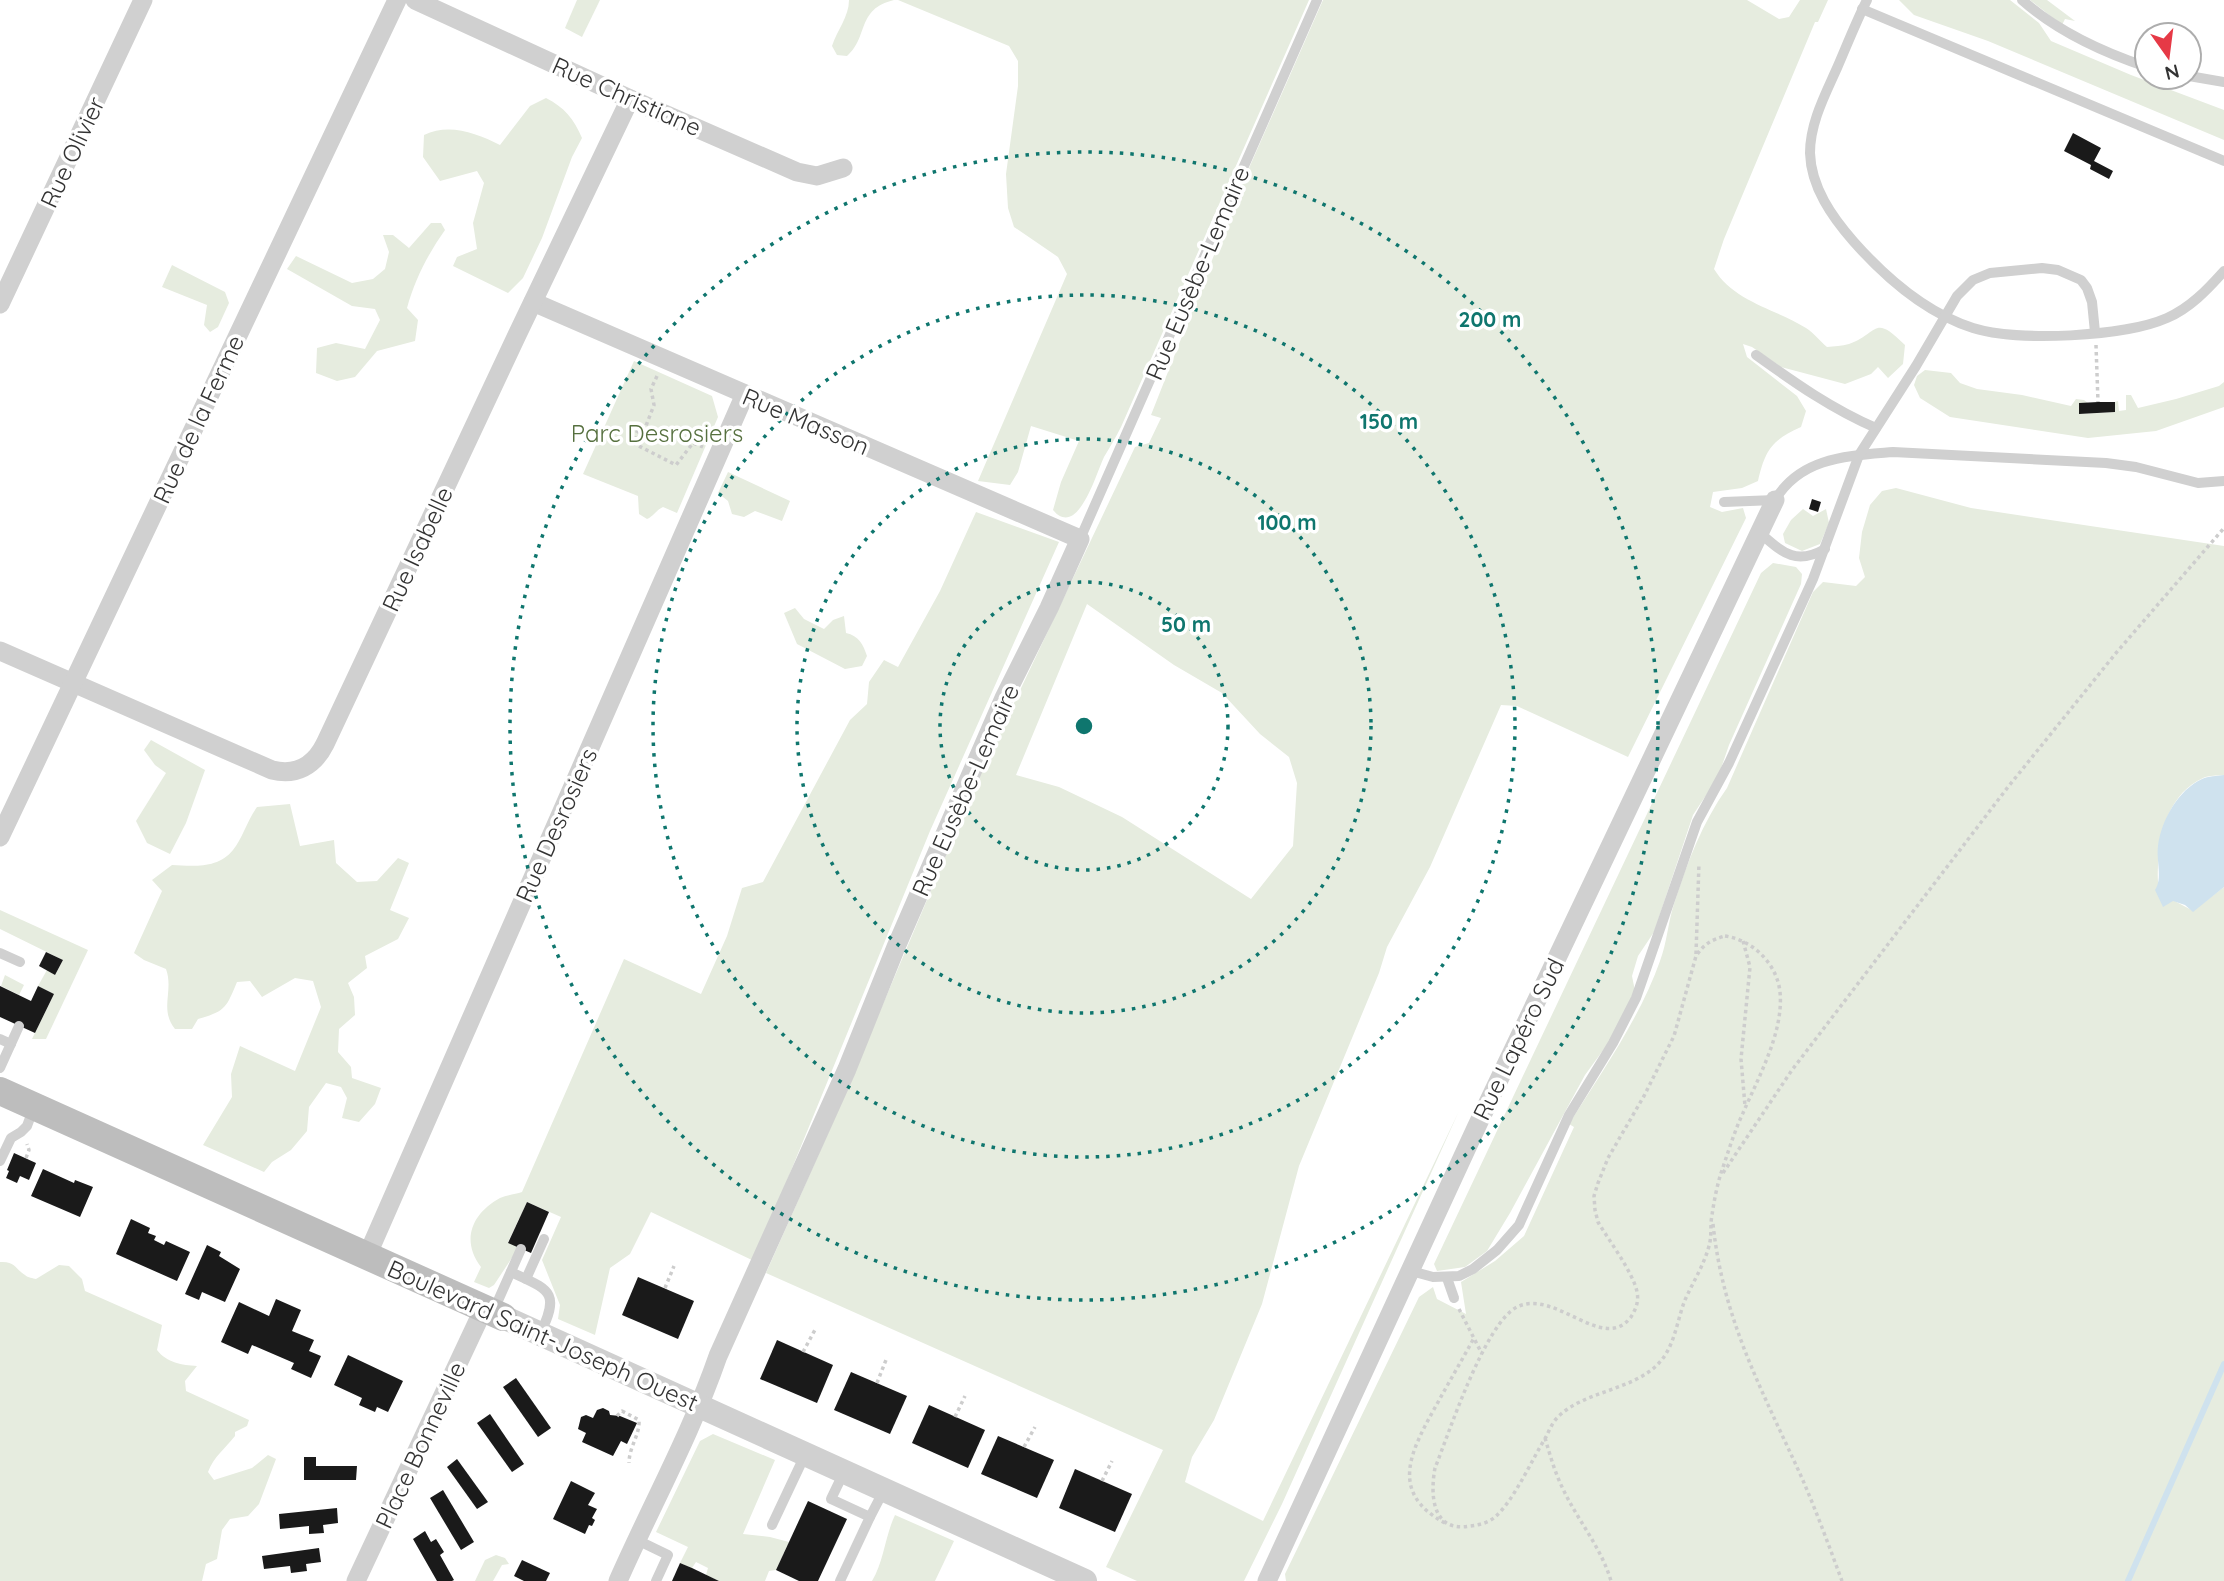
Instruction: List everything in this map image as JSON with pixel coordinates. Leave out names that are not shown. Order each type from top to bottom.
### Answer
[{"type":"main road","name":"Boulevard Saint-Joseph Ouest","points":[[0,1091],[493,1313]]},
{"type":"street","name":"Rue Olivier","points":[[0,304],[143,0]]},
{"type":"street","name":"Rue de la Ferme","points":[[0,837],[397,0]]},
{"type":"street","name":"Rue Christiane","points":[[415,0],[630,99],[807,175],[826,175],[843,168]]},
{"type":"street","name":"Rue Isabelle","points":[[72,684],[272,770],[296,771],[312,764],[325,744],[630,99]]},
{"type":"street","name":"Rue Masson","points":[[533,302],[1080,539]]},
{"type":"street","name":"Rue Desrosiers","points":[[367,1256],[745,394]]},
{"type":"street","name":"Rue Lapéro Sud","points":[[1267,1581],[1481,1116],[1775,500]]},
{"type":"street","name":"Rue Eusèbe-Lemaire","points":[[624,1579],[637,1540],[700,1406],[718,1356],[847,1069],[1004,698],[1080,539]]},
{"type":"street","points":[[0,651],[72,684]]},
{"type":"street","name":"Boulevard Saint-Joseph Ouest","points":[[493,1313],[1085,1581]]},
{"type":"street","name":"Place Bonneville","points":[[356,1581],[493,1313]]},
{"type":"lane","name":"Rue Eusèbe-Lemaire","points":[[1080,539],[1317,0]]},
{"type":"lane","points":[[2022,0],[2039,16],[2066,32],[2133,62]]},
{"type":"lane","points":[[2224,161],[1865,5],[1817,114],[1810,153],[1816,185],[1846,233],[1874,265],[1905,291],[1945,316],[1974,328],[2043,335],[2140,326],[2166,318],[2186,307],[2206,291],[2224,271]]},
{"type":"lane","points":[[2203,78],[2224,82]]},
{"type":"lane","points":[[1411,1271],[1447,1278],[1459,1276],[1473,1269],[1497,1250],[1518,1225],[1569,1115],[1613,1043],[1636,998],[1703,809],[1729,763],[1813,579],[1859,455],[1957,296],[1973,281],[2004,270],[2042,268],[2071,274],[2087,288],[2092,302],[2095,332]]},
{"type":"lane","points":[[1756,355],[1816,398],[1876,428]]},
{"type":"lane","points":[[1724,502],[1775,500],[1792,477],[1804,470],[1824,462],[1893,452],[2106,463],[2136,467],[2198,483],[2224,481]]},
{"type":"lane","points":[[1760,533],[1791,556],[1805,557],[1825,549]]},
{"type":"lane","points":[[0,953],[20,962]]},
{"type":"lane","points":[[0,1068],[19,1026]]},
{"type":"lane","points":[[0,1039],[11,1044]]},
{"type":"lane","points":[[0,1161],[11,1138],[27,1126],[34,1107]]},
{"type":"lane","points":[[526,1279],[544,1239]]},
{"type":"lane","points":[[493,1313],[522,1249]]},
{"type":"lane","points":[[511,1272],[542,1287],[549,1295],[552,1304],[540,1334]]},
{"type":"lane","points":[[1447,1278],[1454,1298]]},
{"type":"lane","points":[[772,1525],[806,1454]]},
{"type":"lane","points":[[844,1472],[831,1499],[870,1517]]},
{"type":"lane","points":[[840,1581],[884,1490]]},
{"type":"lane","points":[[839,1516],[844,1505]]},
{"type":"lane","points":[[637,1540],[668,1555],[656,1581]]},
{"type":"path","points":[[2095,332],[2098,402]]},
{"type":"path","points":[[665,359],[651,389],[654,405],[645,431],[637,432],[633,443],[676,465],[692,443],[705,448]]},
{"type":"path","points":[[1720,1178],[1792,1070],[2008,788],[2116,653],[2224,528]]},
{"type":"path","points":[[1450,1526],[1436,1511],[1433,1491],[1435,1468],[1482,1354],[1509,1313],[1528,1304],[1554,1307],[1597,1328],[1609,1329],[1628,1321],[1635,1310],[1637,1290],[1598,1222],[1594,1196],[1608,1158],[1644,1096],[1674,1036],[1696,956],[1699,857]]},
{"type":"path","points":[[1474,1338],[1416,1442],[1410,1465],[1410,1482],[1417,1502],[1428,1514],[1450,1526],[1462,1528],[1481,1525],[1494,1518],[1506,1505],[1556,1419],[1572,1407],[1647,1373],[1660,1363],[1668,1350],[1685,1300],[1710,1245],[1712,1215],[1720,1178],[1745,1108],[1762,1073],[1780,1010],[1777,978],[1756,948],[1737,937],[1725,936],[1703,946],[1696,956]]},
{"type":"path","points":[[1743,941],[1750,967],[1741,1059],[1745,1108]]},
{"type":"path","points":[[26,1158],[29,1150]]},
{"type":"path","points":[[1712,1215],[1724,1292],[1751,1370],[1801,1477],[1842,1581]]},
{"type":"path","points":[[665,1288],[674,1266]]},
{"type":"path","points":[[1454,1298],[1482,1354]]},
{"type":"path","points":[[803,1352],[816,1328]]},
{"type":"path","points":[[877,1383],[886,1360]]},
{"type":"path","points":[[955,1417],[965,1396]]},
{"type":"path","points":[[617,1416],[622,1411],[639,1420],[639,1429],[631,1441],[629,1463]]},
{"type":"path","points":[[1024,1447],[1035,1427]]},
{"type":"path","points":[[1545,1437],[1563,1491],[1592,1538],[1611,1581]]},
{"type":"path","points":[[1102,1481],[1112,1461]]},
{"type":"green space","points":[[577,0],[600,0],[582,37],[565,28]]},
{"type":"green space","points":[[849,0],[894,0],[882,4],[868,17],[854,49],[847,56],[837,55],[832,46],[847,12]]},
{"type":"green space","points":[[898,0],[1309,0],[1121,427],[1085,500],[1071,516],[1062,517],[1053,510],[1061,482],[1079,441],[1031,426],[1018,472],[1010,485],[978,481],[1067,274],[1058,257],[1014,227],[1008,208],[1006,174],[1018,86],[1018,61],[1009,46]]},
{"type":"green space","points":[[1323,0],[1747,0],[1779,19],[1789,17],[1800,0],[1828,0],[1818,22],[1815,22],[1714,269],[1722,280],[1744,297],[1806,328],[1827,347],[1849,344],[1876,328],[1887,330],[1905,345],[1903,364],[1888,378],[1878,367],[1871,374],[1845,384],[1781,367],[1743,344],[1747,357],[1797,396],[1806,411],[1801,427],[1771,447],[1758,481],[1742,488],[1713,492],[1710,507],[1722,512],[1743,508],[1746,518],[1628,757],[1517,706],[1501,705],[1430,867],[1387,947],[1379,973],[1299,1166],[1262,1304],[1214,1420],[1192,1457],[1185,1482],[1263,1521],[1459,1111],[1282,1504],[1244,1581],[1137,1581],[1106,1567],[1163,1450],[766,1273],[837,1113],[979,777],[1135,447],[1149,443],[1161,418],[1151,415],[1242,184]],"holes":[[[1087,604],[1174,665],[1222,693],[1260,734],[1289,757],[1297,783],[1293,846],[1251,899],[1122,817],[1059,787],[1016,775]]]},
{"type":"green space","points":[[1899,0],[2010,0],[2039,23],[2051,41],[2133,76],[2133,91],[2174,91],[2224,110],[2224,140],[1988,41],[1914,15]]},
{"type":"green space","points":[[2030,0],[2047,0],[2075,21],[2065,19],[2062,25]]},
{"type":"green space","points":[[546,98],[568,114],[582,138],[523,278],[508,293],[453,266],[457,257],[477,249],[473,223],[484,183],[477,171],[440,181],[423,157],[424,135],[433,131],[462,131],[500,145],[530,106]]},
{"type":"green space","points":[[431,223],[441,223],[445,230],[423,267],[407,308],[418,320],[415,341],[377,351],[355,377],[337,381],[316,373],[317,348],[336,343],[365,349],[380,320],[375,309],[352,306],[287,269],[296,256],[352,283],[373,279],[385,269],[389,252],[383,235],[393,235],[409,248]]},
{"type":"green space","points":[[172,265],[225,292],[229,303],[218,327],[210,332],[204,325],[207,305],[162,287]]},
{"type":"green space","name":"Parc Desrosiers","points":[[634,361],[712,396],[718,417],[677,513],[663,507],[647,519],[639,514],[638,496],[583,474]]},
{"type":"green space","points":[[1925,370],[1951,373],[1960,383],[1977,389],[2022,395],[2071,406],[2076,399],[2084,400],[2088,403],[2080,414],[2115,412],[2115,402],[2118,401],[2119,411],[2126,410],[2126,395],[2131,395],[2138,408],[2219,386],[2224,382],[2224,407],[2156,431],[2088,438],[1950,417],[1920,398],[1914,385],[1917,376]]},
{"type":"green space","points":[[728,472],[790,501],[782,521],[755,511],[744,517],[732,514],[728,501],[718,493]]},
{"type":"green space","points":[[1896,488],[1971,508],[2224,546],[2224,775],[2210,776],[2192,784],[2175,803],[2164,826],[2158,875],[2159,886],[2166,895],[2193,911],[2224,887],[2224,1581],[1286,1581],[1285,1574],[1419,1297],[1433,1287],[1437,1299],[1466,1314],[1461,1282],[1495,1261],[1524,1236],[1574,1127],[1569,1124],[1619,1045],[1652,982],[1690,859],[1710,815],[1727,788],[1813,592],[1823,582],[1856,586],[1865,577],[1859,558],[1862,532],[1870,505],[1882,491]]},
{"type":"green space","points":[[1803,509],[1813,516],[1826,509],[1829,523],[1820,544],[1802,551],[1785,543],[1783,534],[1791,520]]},
{"type":"green space","points":[[976,512],[1059,542],[930,831],[754,1261],[651,1212],[630,1254],[610,1268],[595,1335],[558,1319],[560,1305],[542,1260],[561,1217],[527,1202],[508,1242],[519,1247],[494,1285],[489,1288],[474,1282],[481,1267],[471,1248],[472,1229],[476,1220],[490,1204],[500,1198],[522,1192],[624,959],[701,994],[727,936],[742,888],[763,882],[850,720],[867,704],[869,682],[884,660],[898,667],[940,591]]},
{"type":"green space","points":[[1773,563],[1796,567],[1802,574],[1801,584],[1729,745],[1718,777],[1693,815],[1654,932],[1638,956],[1632,976],[1635,991],[1609,1042],[1585,1075],[1487,1251],[1465,1267],[1437,1271],[1434,1264],[1761,573]]},
{"type":"green space","points":[[795,608],[804,619],[824,629],[833,620],[844,616],[846,633],[857,638],[867,656],[862,666],[845,669],[797,644],[784,613]]},
{"type":"green space","points":[[151,740],[205,770],[186,823],[170,854],[147,843],[136,821],[166,773],[155,765],[144,750]]},
{"type":"green space","points":[[290,804],[300,846],[334,840],[336,863],[357,882],[377,881],[398,858],[409,863],[390,910],[409,918],[398,939],[365,956],[367,968],[348,983],[354,997],[355,1015],[339,1029],[338,1052],[351,1067],[352,1078],[381,1088],[375,1104],[359,1122],[342,1118],[347,1098],[341,1087],[326,1083],[309,1107],[307,1131],[291,1150],[272,1162],[264,1172],[203,1145],[232,1097],[231,1074],[240,1046],[295,1071],[321,1007],[313,981],[295,978],[262,997],[250,981],[237,982],[220,1011],[198,1019],[192,1029],[175,1029],[168,1014],[169,985],[166,969],[134,953],[162,891],[152,880],[172,865],[205,865],[220,860],[236,846],[257,807]]},
{"type":"green space","points":[[0,910],[88,950],[46,1039],[32,1039],[54,994],[38,986],[47,970],[55,975],[63,960],[0,929]]},
{"type":"green space","points":[[5,975],[24,985],[19,995],[1,986]]},
{"type":"green space","points":[[0,1262],[12,1264],[26,1276],[36,1279],[59,1265],[69,1266],[82,1279],[85,1291],[162,1325],[157,1350],[170,1361],[197,1366],[185,1381],[186,1391],[249,1420],[247,1426],[235,1432],[235,1436],[213,1461],[208,1472],[214,1480],[252,1468],[268,1455],[276,1459],[259,1504],[248,1516],[230,1519],[222,1530],[217,1559],[206,1564],[202,1581],[0,1581]]},
{"type":"green space","points":[[713,1434],[775,1460],[743,1534],[789,1542],[776,1570],[769,1571],[765,1581],[719,1581],[706,1575],[708,1568],[696,1562],[692,1568],[680,1563],[688,1547],[656,1532],[700,1441]]},
{"type":"green space","points":[[895,1515],[954,1541],[935,1581],[872,1581]]},
{"type":"green space","points":[[496,1555],[505,1558],[509,1564],[502,1565],[493,1581],[475,1581],[485,1560]]},
{"type":"water","points":[[2224,775],[2224,887],[2193,912],[2185,905],[2173,901],[2163,907],[2155,890],[2159,880],[2158,846],[2167,817],[2178,798],[2193,784],[2204,778]]},
{"type":"building","points":[[2073,133],[2101,148],[2094,161],[2113,171],[2109,179],[2090,169],[2091,165],[2064,151]]},
{"type":"building","points":[[2115,402],[2115,412],[2079,414],[2079,403]]},
{"type":"building","points":[[1812,499],[1821,502],[1818,512],[1809,509]]},
{"type":"building","points":[[46,952],[63,960],[55,975],[39,966]]},
{"type":"building","points":[[0,986],[31,1001],[38,986],[54,994],[35,1033],[0,1017]]},
{"type":"building","points":[[14,1153],[36,1163],[29,1180],[20,1176],[17,1183],[6,1178]]},
{"type":"building","points":[[43,1169],[74,1183],[75,1180],[93,1187],[80,1217],[31,1196]]},
{"type":"building","points":[[527,1202],[549,1212],[531,1253],[508,1243]]},
{"type":"building","points":[[131,1219],[150,1228],[148,1233],[156,1236],[154,1240],[164,1245],[166,1241],[190,1252],[177,1281],[116,1254]]},
{"type":"building","points":[[207,1245],[221,1252],[219,1256],[240,1269],[225,1302],[202,1292],[199,1300],[185,1294]]},
{"type":"building","points":[[638,1277],[694,1301],[678,1339],[622,1315]]},
{"type":"building","points":[[276,1299],[301,1310],[292,1331],[314,1340],[309,1351],[321,1356],[311,1378],[291,1369],[294,1363],[252,1345],[248,1354],[221,1342],[239,1302],[269,1316]]},
{"type":"building","points":[[777,1340],[833,1365],[817,1403],[760,1379]]},
{"type":"building","points":[[348,1355],[403,1381],[388,1412],[377,1407],[375,1412],[359,1405],[362,1398],[334,1385]]},
{"type":"building","points":[[851,1372],[907,1396],[890,1434],[834,1410]]},
{"type":"building","points":[[516,1378],[551,1428],[538,1437],[503,1387]]},
{"type":"building","points":[[929,1405],[985,1430],[968,1468],[912,1443]]},
{"type":"building","points":[[603,1408],[609,1411],[610,1415],[637,1423],[627,1444],[621,1441],[613,1456],[582,1442],[586,1433],[578,1429],[581,1417],[586,1415],[593,1418],[597,1410]]},
{"type":"building","points":[[490,1414],[524,1464],[512,1472],[477,1423]]},
{"type":"building","points":[[998,1436],[1054,1460],[1037,1498],[981,1474]]},
{"type":"building","points":[[304,1457],[316,1457],[316,1466],[357,1466],[356,1480],[304,1480]]},
{"type":"building","points":[[457,1459],[488,1502],[477,1509],[447,1467]]},
{"type":"building","points":[[1075,1469],[1132,1494],[1115,1532],[1059,1508]]},
{"type":"building","points":[[571,1481],[595,1493],[588,1505],[597,1509],[592,1518],[595,1520],[585,1534],[553,1519]]},
{"type":"building","points":[[443,1490],[474,1542],[461,1550],[430,1498]]},
{"type":"building","points":[[808,1501],[847,1519],[818,1581],[799,1581],[776,1570]]},
{"type":"building","points":[[337,1508],[338,1523],[323,1525],[324,1533],[309,1534],[309,1526],[280,1529],[279,1514]]},
{"type":"building","points":[[425,1531],[431,1542],[436,1539],[444,1552],[440,1555],[454,1580],[437,1581],[413,1539]]},
{"type":"building","points":[[319,1548],[321,1562],[306,1564],[307,1571],[291,1573],[290,1566],[264,1569],[262,1556]]},
{"type":"building","points":[[522,1560],[550,1573],[546,1581],[524,1581],[514,1576]]},
{"type":"building","points":[[680,1563],[692,1568],[719,1581],[672,1581]]},
{"type":"waterway","points":[[2128,1581],[2224,1364]]}]
